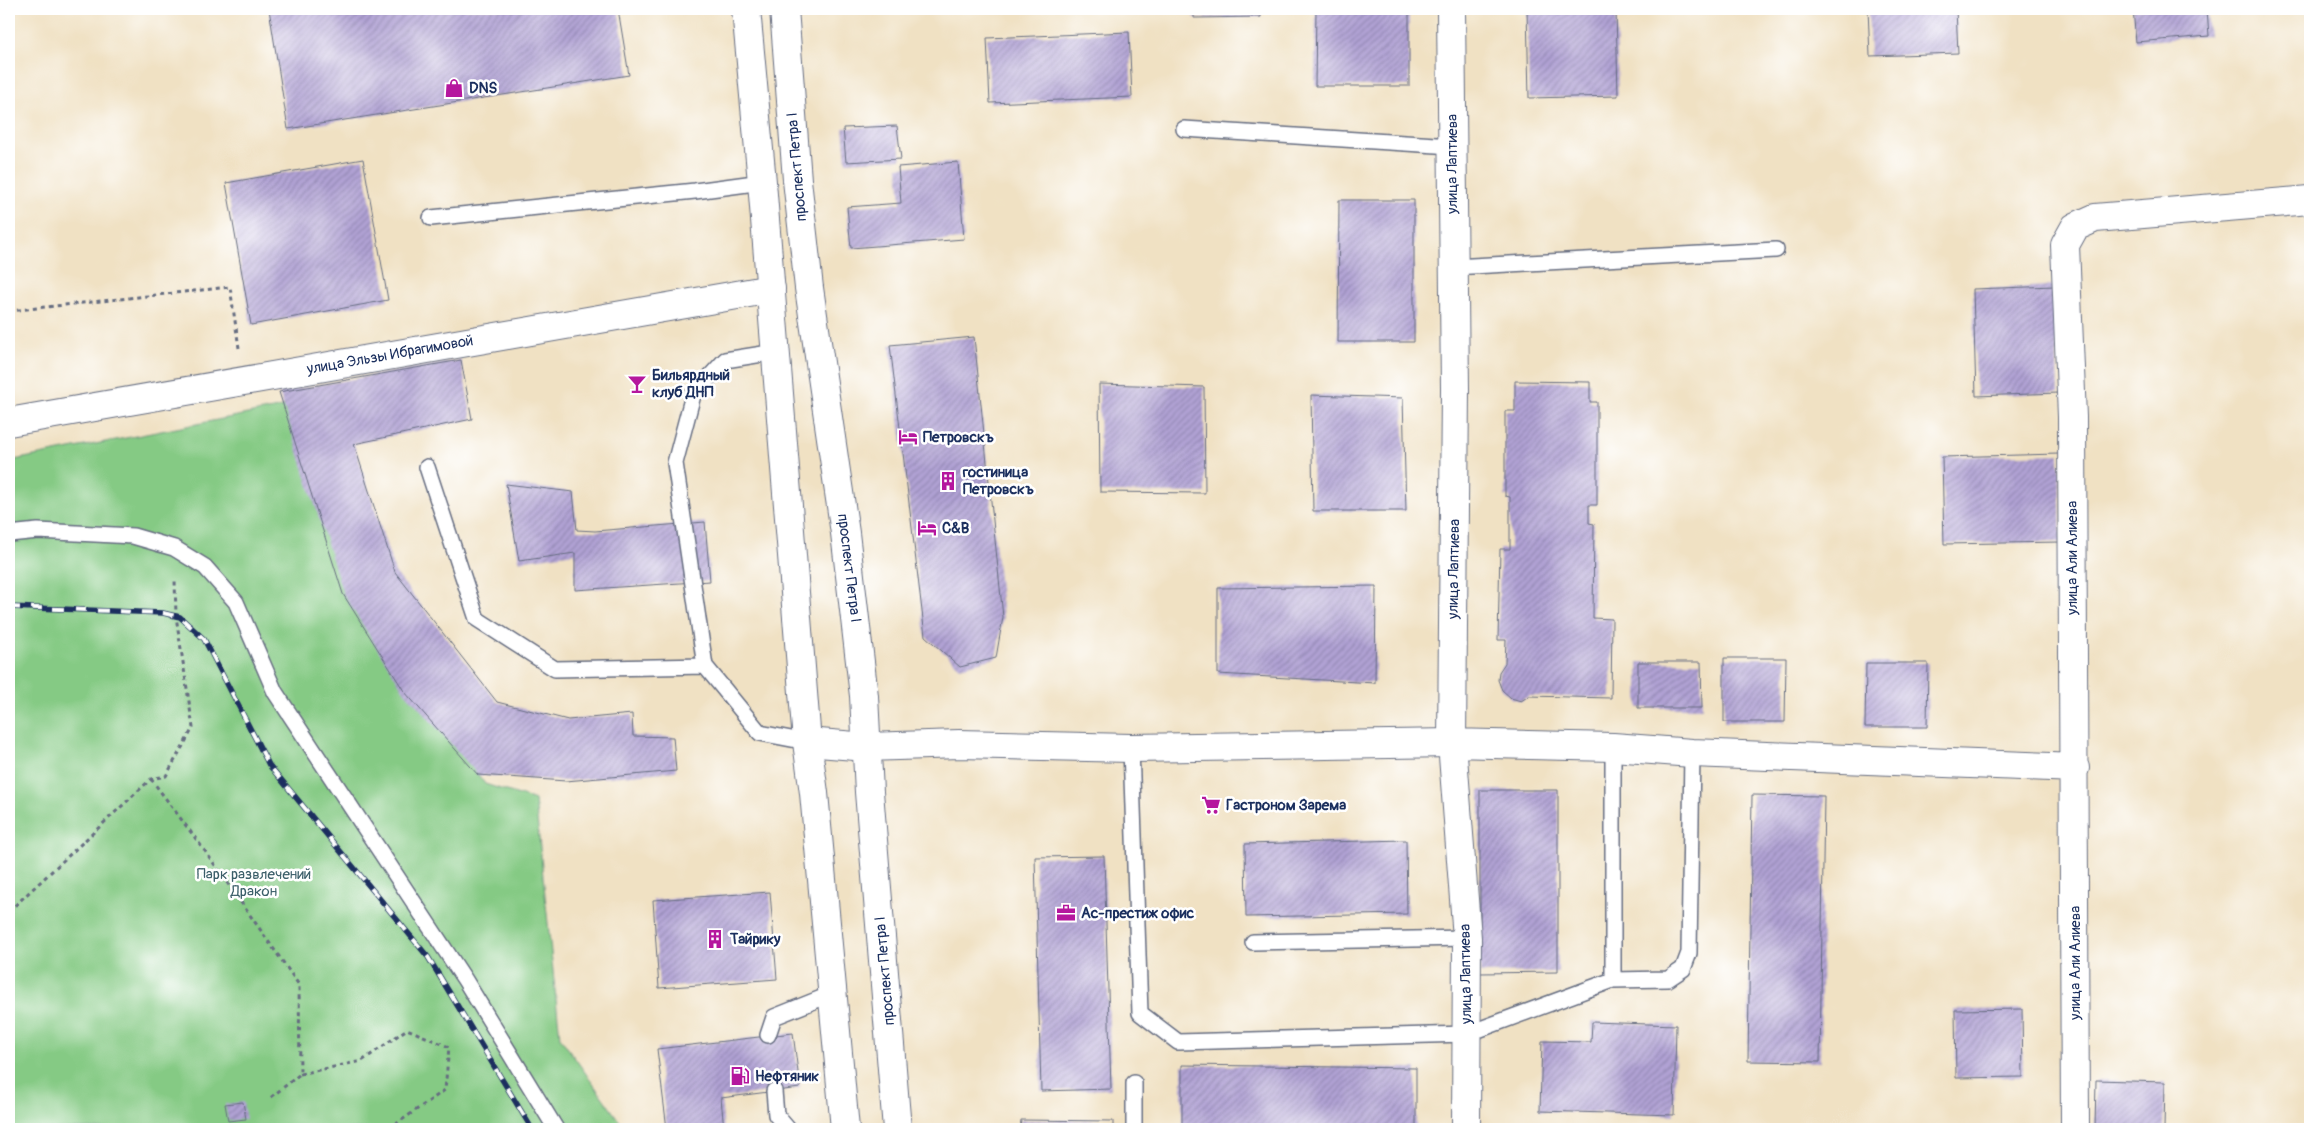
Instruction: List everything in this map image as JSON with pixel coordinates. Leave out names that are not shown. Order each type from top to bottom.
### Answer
[{"type":"street","points":[[746,9],[771,289],[807,742],[834,993],[845,1129]]},
{"type":"street","name":"проспект Петра I","points":[[784,9],[797,180],[809,288],[845,533],[864,696],[897,1129]]},
{"type":"street","name":"улица Лаптиева","points":[[1451,9],[1452,267],[1455,389],[1452,743],[1467,938],[1466,1129]]},
{"type":"street","name":"улица Али Алиева","points":[[2075,1129],[2075,768],[2072,417],[2065,245],[2075,227],[2095,218],[2310,200]]},
{"type":"street","name":"улица Эльзы Ибрагимовой","points":[[9,422],[771,289]]},
{"type":"street","points":[[807,742],[867,746],[959,744],[1131,748],[1452,743],[1613,747],[1692,753],[2075,768]]},
{"type":"lane","points":[[1184,129],[1452,146]]},
{"type":"lane","points":[[431,218],[695,191],[762,182]]},
{"type":"lane","points":[[1452,267],[1776,250]]},
{"type":"lane","points":[[776,352],[726,360],[693,395],[675,462],[705,666],[760,733],[807,742]]},
{"type":"lane","points":[[427,467],[477,619],[555,669],[705,666]]},
{"type":"lane","points":[[9,534],[38,531],[133,536],[174,548],[204,567],[236,602],[275,692],[465,980],[556,1129]]},
{"type":"lane","points":[[1613,747],[1613,980]]},
{"type":"lane","points":[[1131,748],[1140,1013],[1178,1042],[1467,1034],[1613,980],[1668,979],[1683,969],[1689,953],[1692,753]]},
{"type":"lane","points":[[1253,942],[1467,938]]},
{"type":"lane","points":[[768,1035],[774,1017],[834,993]]},
{"type":"lane","points":[[1134,1083],[1134,1129]]},
{"type":"lane","points":[[774,1091],[776,1115],[788,1129]]},
{"type":"path","points":[[9,311],[230,287],[244,380]]},
{"type":"path","points":[[9,911],[151,779],[166,776],[193,728],[176,616],[174,548]]},
{"type":"path","points":[[151,779],[205,851],[299,985],[300,1074]]},
{"type":"path","points":[[270,1098],[300,1074],[362,1061],[407,1030],[449,1047],[445,1090],[396,1124],[397,1129]]},
{"type":"green space","name":"Парк развлечений Дракон","points":[[288,406],[470,764],[485,784],[535,800],[560,1037],[625,1129],[9,1129],[9,461]]},
{"type":"building","points":[[269,9],[618,9],[629,75],[288,129]]},
{"type":"building","points":[[1194,9],[1261,9],[1261,17],[1194,18]]},
{"type":"building","points":[[1316,9],[1409,9],[1409,86],[1315,86]]},
{"type":"building","points":[[1527,9],[1616,9],[1618,96],[1529,98]]},
{"type":"building","points":[[1868,9],[1956,9],[1958,53],[1870,56]]},
{"type":"building","points":[[2133,9],[2207,9],[2209,36],[2136,42]]},
{"type":"building","points":[[1129,32],[1132,97],[990,103],[987,38]]},
{"type":"building","points":[[897,126],[901,159],[846,162],[843,128]]},
{"type":"building","points":[[363,159],[388,300],[251,325],[226,183]]},
{"type":"building","points":[[958,162],[964,239],[851,248],[847,207],[901,203],[898,167]]},
{"type":"building","points":[[1339,200],[1414,200],[1414,342],[1338,342]]},
{"type":"building","points":[[2055,286],[2058,393],[1976,396],[1973,289]]},
{"type":"building","name":"гостиница Петровскъ","points":[[974,337],[1003,617],[996,658],[960,667],[925,636],[890,345]]},
{"type":"building","points":[[461,360],[472,419],[354,444],[395,572],[497,702],[568,720],[632,714],[633,736],[673,737],[676,771],[566,781],[478,775],[404,691],[343,594],[279,392]]},
{"type":"building","points":[[1515,381],[1590,382],[1590,402],[1597,402],[1597,505],[1589,505],[1589,523],[1594,524],[1593,618],[1612,619],[1611,698],[1529,696],[1521,701],[1511,698],[1502,690],[1498,680],[1499,672],[1505,663],[1506,640],[1498,640],[1500,549],[1510,549],[1510,497],[1505,496],[1505,411],[1515,411]]},
{"type":"building","points":[[1099,384],[1204,387],[1205,493],[1100,492]]},
{"type":"building","points":[[1311,395],[1403,398],[1406,511],[1313,511]]},
{"type":"building","points":[[2059,454],[2061,542],[1944,544],[1942,457]]},
{"type":"building","points":[[506,484],[573,492],[577,530],[595,531],[705,522],[710,581],[575,590],[575,553],[519,561]]},
{"type":"building","points":[[1376,586],[1375,683],[1218,674],[1218,588]]},
{"type":"building","points":[[1724,658],[1786,658],[1785,722],[1724,722]]},
{"type":"building","points":[[1638,662],[1701,662],[1702,708],[1638,708]]},
{"type":"building","points":[[1866,663],[1928,663],[1927,727],[1865,727]]},
{"type":"building","points":[[1480,790],[1558,790],[1558,972],[1480,973]]},
{"type":"building","points":[[1752,795],[1824,796],[1820,1062],[1748,1061]]},
{"type":"building","points":[[1406,840],[1407,914],[1246,917],[1245,844]]},
{"type":"building","points":[[1104,856],[1111,1089],[1041,1091],[1035,857]]},
{"type":"building","name":"Тайрику","points":[[770,892],[777,979],[659,988],[653,900]]},
{"type":"building","points":[[2022,1009],[2023,1077],[1956,1078],[1955,1010]]},
{"type":"building","points":[[1592,1022],[1676,1025],[1674,1115],[1540,1111],[1542,1041],[1591,1042]]},
{"type":"building","points":[[793,1033],[800,1088],[721,1098],[724,1129],[667,1129],[657,1049]]},
{"type":"building","points":[[1182,1065],[1416,1068],[1416,1129],[1182,1129]]},
{"type":"building","points":[[2096,1080],[2165,1082],[2164,1129],[2095,1129]]},
{"type":"building","points":[[243,1102],[246,1119],[228,1121],[225,1104]]},
{"type":"building","points":[[1021,1120],[1113,1121],[1113,1129],[1020,1129]]},
{"type":"railway","points":[[9,607],[163,613],[180,617],[204,639],[269,765],[428,957],[532,1129]]},
{"type":"place","name":"DNS","points":[[454,88]]},
{"type":"place","name":"Бильярдный клуб ДНП","points":[[637,384]]},
{"type":"place","name":"Петровскъ","points":[[908,437]]},
{"type":"place","name":"гостиница Петровскъ","points":[[948,481]]},
{"type":"place","name":"С&В","points":[[927,528]]},
{"type":"place","name":"Гастроном Зарема","points":[[1211,805]]},
{"type":"place","name":"Ас-престиж офис","points":[[1066,913]]},
{"type":"place","name":"Тайрику","points":[[715,939]]},
{"type":"place","name":"Нефтяник","points":[[740,1076]]}]
